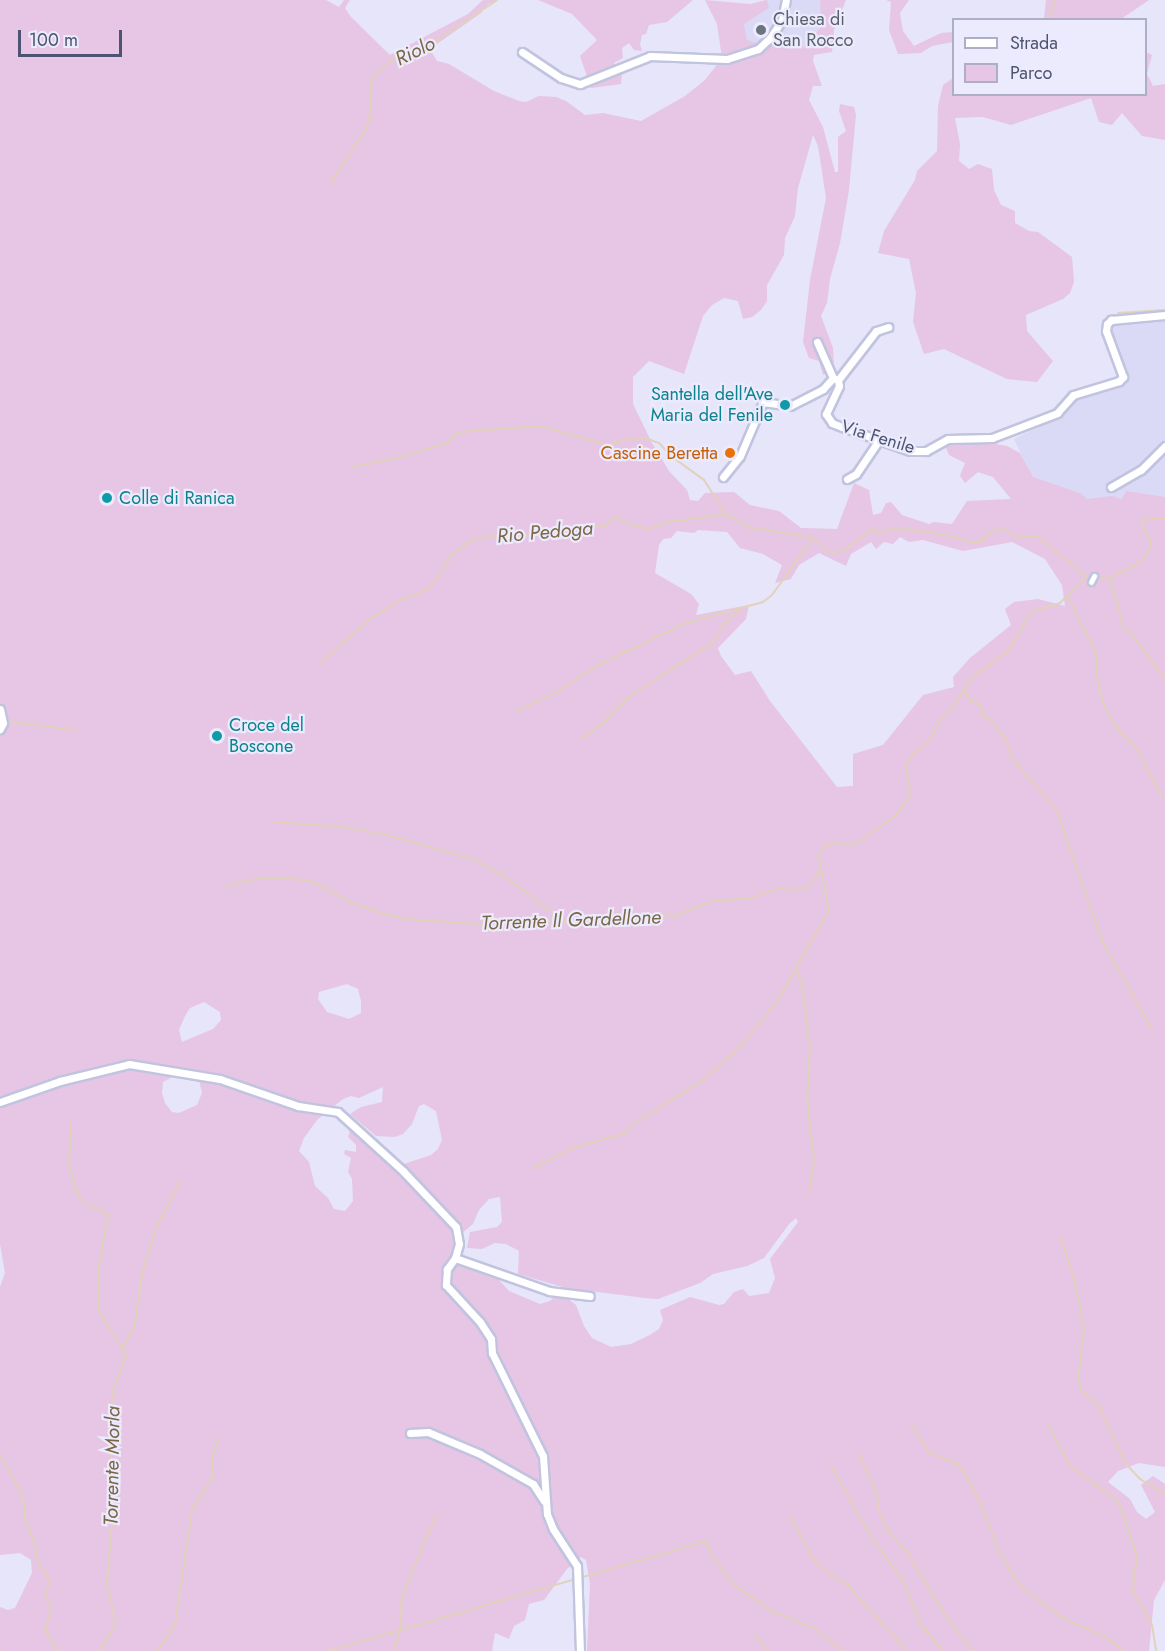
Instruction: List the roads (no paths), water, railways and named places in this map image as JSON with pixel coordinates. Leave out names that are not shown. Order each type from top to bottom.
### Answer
[{"type":"street","points":[[522,52],[561,78],[580,84],[650,56],[727,59],[758,49],[771,38],[782,20],[786,0]]},
{"type":"street","name":"Via Fenile","points":[[836,379],[836,394],[826,414],[832,423],[910,451],[926,451],[948,439],[992,438],[1057,413],[1073,395],[1112,384],[1123,376],[1106,331],[1107,324],[1117,318],[1165,315]]},
{"type":"street","points":[[723,477],[740,456],[763,402],[790,406],[815,393],[836,379],[876,331],[888,327]]},
{"type":"street","points":[[817,342],[836,379]]},
{"type":"street","points":[[847,479],[856,474],[879,440]]},
{"type":"street","points":[[1111,487],[1141,470],[1165,446]]},
{"type":"street","points":[[0,709],[3,723],[0,729]]},
{"type":"street","points":[[0,1102],[60,1082],[129,1064],[220,1079],[298,1106],[338,1112],[403,1171],[456,1227],[459,1244],[455,1258],[447,1269],[446,1285],[480,1322],[491,1339],[492,1353],[543,1456],[545,1503],[553,1529],[577,1566],[580,1651]]},
{"type":"street","points":[[455,1258],[549,1291],[590,1296]]},
{"type":"street","points":[[410,1433],[428,1432],[480,1454],[533,1484],[545,1503]]},
{"type":"waterway","name":"Riolo","points":[[330,184],[364,132],[371,117],[370,87],[374,75],[397,56],[437,40],[497,0]]},
{"type":"waterway","points":[[1050,18],[1054,0]]},
{"type":"waterway","points":[[1118,313],[1165,310]]},
{"type":"waterway","points":[[353,467],[401,457],[447,443],[458,432],[541,426],[608,445],[632,438],[645,438],[659,443],[671,456],[704,480],[726,514]]},
{"type":"waterway","name":"Rio Pedoga","points":[[320,663],[369,620],[400,600],[424,591],[433,584],[451,555],[470,541],[509,532],[534,535],[555,529],[604,526],[616,517],[637,527],[651,528],[668,522],[726,514],[748,527],[814,538],[827,551],[836,552],[845,550],[873,528],[878,533],[891,529],[914,530],[955,537],[972,543],[980,542],[990,532],[1004,529],[1017,537],[1038,536],[1089,579]]},
{"type":"waterway","name":"Torrente Il Gardellone","points":[[226,886],[262,878],[309,880],[351,902],[405,919],[480,924],[514,919],[566,922],[642,921],[664,915],[674,916],[712,901],[751,898],[779,888],[792,890],[807,888],[821,870],[819,855],[825,845],[855,844],[897,815],[910,795],[906,764],[914,753],[930,741],[940,720],[949,713],[972,678],[1010,649],[1031,612],[1060,603],[1082,581],[1110,578],[1139,563],[1148,553],[1151,543],[1143,527],[1143,518],[1165,519]]},
{"type":"waterway","points":[[516,711],[557,692],[597,666],[683,624],[763,602],[772,595],[813,538]]},
{"type":"waterway","points":[[1110,578],[1124,629],[1131,633],[1165,679]]},
{"type":"waterway","points":[[1068,597],[1096,653],[1096,675],[1103,703],[1117,728],[1136,748],[1162,797]]},
{"type":"waterway","points":[[580,739],[602,724],[630,696],[711,644],[728,620],[740,610]]},
{"type":"waterway","points":[[965,692],[970,700],[980,705],[983,717],[989,718],[1006,740],[1012,758],[1057,811],[1103,943],[1152,1029]]},
{"type":"waterway","points":[[5,721],[76,730]]},
{"type":"waterway","points":[[275,822],[344,827],[386,835],[473,859],[501,874],[566,922]]},
{"type":"waterway","points":[[533,1168],[573,1148],[627,1133],[629,1127],[701,1081],[737,1050],[776,1003],[829,911],[821,870]]},
{"type":"waterway","points":[[797,971],[802,984],[810,1047],[807,1099],[814,1162],[809,1194]]},
{"type":"waterway","name":"Torrente Morla","points":[[71,1123],[69,1164],[75,1187],[80,1198],[88,1206],[101,1209],[108,1215],[99,1266],[99,1311],[126,1355],[113,1390],[114,1399],[110,1420],[113,1509],[107,1584],[116,1624],[100,1651]]},
{"type":"waterway","points":[[123,1348],[134,1327],[142,1274],[156,1227],[180,1182]]},
{"type":"waterway","points":[[1060,1236],[1074,1279],[1084,1328],[1078,1377],[1080,1390],[1098,1404],[1126,1464],[1140,1479],[1165,1494]]},
{"type":"waterway","points":[[911,1424],[930,1453],[956,1463],[963,1470],[982,1506],[999,1552],[1021,1587],[1061,1617],[1107,1638],[1123,1651]]},
{"type":"waterway","points":[[1048,1424],[1069,1465],[1115,1499],[1121,1508],[1137,1556],[1132,1590],[1152,1625],[1156,1651]]},
{"type":"waterway","points":[[157,1651],[175,1625],[192,1510],[213,1477],[213,1455],[219,1438]]},
{"type":"waterway","points":[[859,1454],[877,1493],[878,1508],[887,1530],[907,1552],[945,1615],[972,1651]]},
{"type":"waterway","points":[[0,1455],[23,1496],[25,1519],[35,1544],[37,1561],[49,1579],[46,1597],[51,1610],[45,1630],[58,1651]]},
{"type":"waterway","points":[[831,1466],[872,1538],[902,1579],[921,1625],[943,1651]]},
{"type":"waterway","points":[[394,1651],[400,1630],[402,1596],[436,1515]]},
{"type":"waterway","points":[[790,1516],[812,1557],[823,1569],[848,1585],[907,1651]]},
{"type":"waterway","points":[[328,1651],[706,1541],[712,1556],[732,1583],[771,1611],[814,1628],[843,1651]]},
{"type":"waterway","points":[[755,1636],[769,1651]]},
{"type":"place","name":"Chiesa di San Rocco","points":[[761,30]]},
{"type":"place","name":"Santella dell'Ave Maria del Fenile","points":[[785,405]]},
{"type":"place","name":"Cascine Beretta","points":[[730,453]]},
{"type":"place","name":"Colle di Ranica","points":[[107,498]]},
{"type":"place","name":"Croce del Boscone","points":[[217,736]]}]
